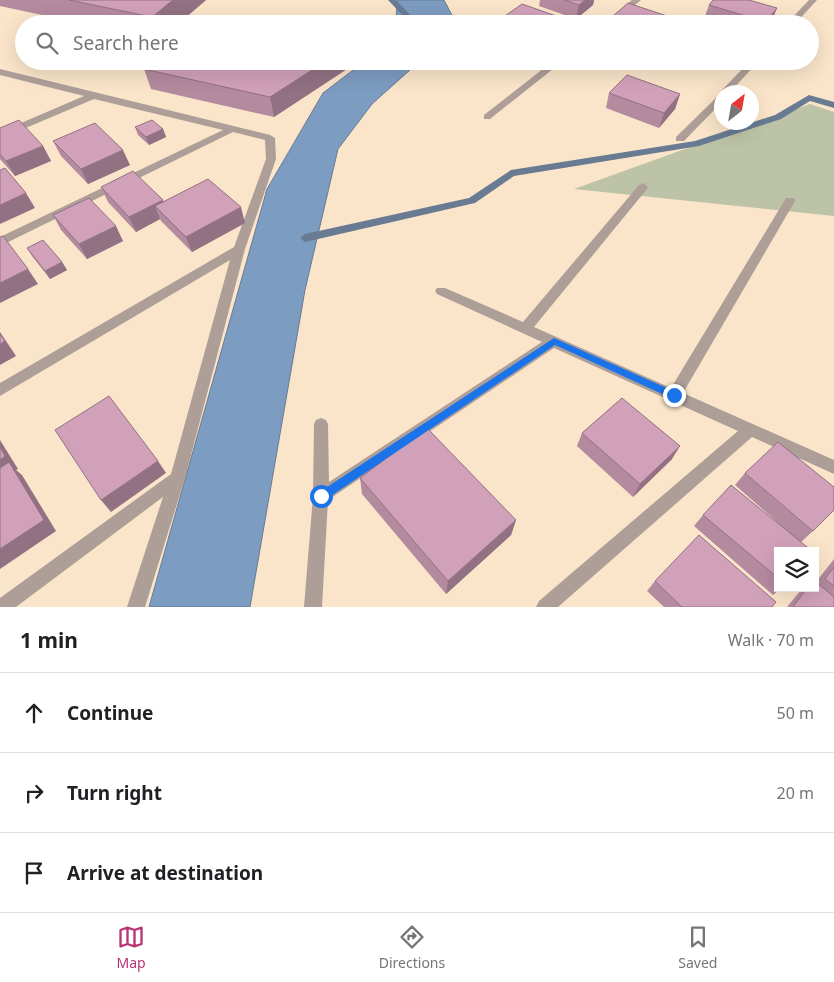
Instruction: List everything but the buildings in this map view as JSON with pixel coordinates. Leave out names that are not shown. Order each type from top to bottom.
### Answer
[{"type":"street","points":[[618,15],[637,0]]},
{"type":"street","points":[[799,15],[813,0]]},
{"type":"street","points":[[487,117],[547,70]]},
{"type":"street","points":[[732,85],[746,70]]},
{"type":"street","points":[[0,72],[230,130],[270,138],[270,159],[240,249],[177,478],[136,607]]},
{"type":"street","points":[[0,136],[93,96]]},
{"type":"street","points":[[680,139],[714,104]]},
{"type":"street","points":[[0,242],[230,130]]},
{"type":"street","points":[[525,328],[643,187]]},
{"type":"street","points":[[674,395],[790,201]]},
{"type":"street","points":[[0,390],[240,249]]},
{"type":"street","points":[[441,291],[834,467]]},
{"type":"street","points":[[321,496],[554,341]]},
{"type":"street","points":[[313,607],[321,496],[321,424]]},
{"type":"street","points":[[545,607],[751,430]]},
{"type":"street","points":[[2,607],[177,478]]},
{"type":"green space","points":[[810,104],[834,112],[834,216],[574,189],[738,130],[759,130],[759,122]]},
{"type":"water","points":[[397,0],[444,0],[452,15],[396,15]]},
{"type":"water","points":[[353,70],[410,70],[372,104],[338,149],[305,290],[250,607],[149,607],[267,189],[323,93]]},
{"type":"waterway","points":[[392,0],[406,15]]},
{"type":"waterway","points":[[305,238],[472,201],[511,173],[696,144],[778,117],[809,98],[834,105]]},
{"type":"route","points":[[321,496],[554,341],[674,395]]}]
